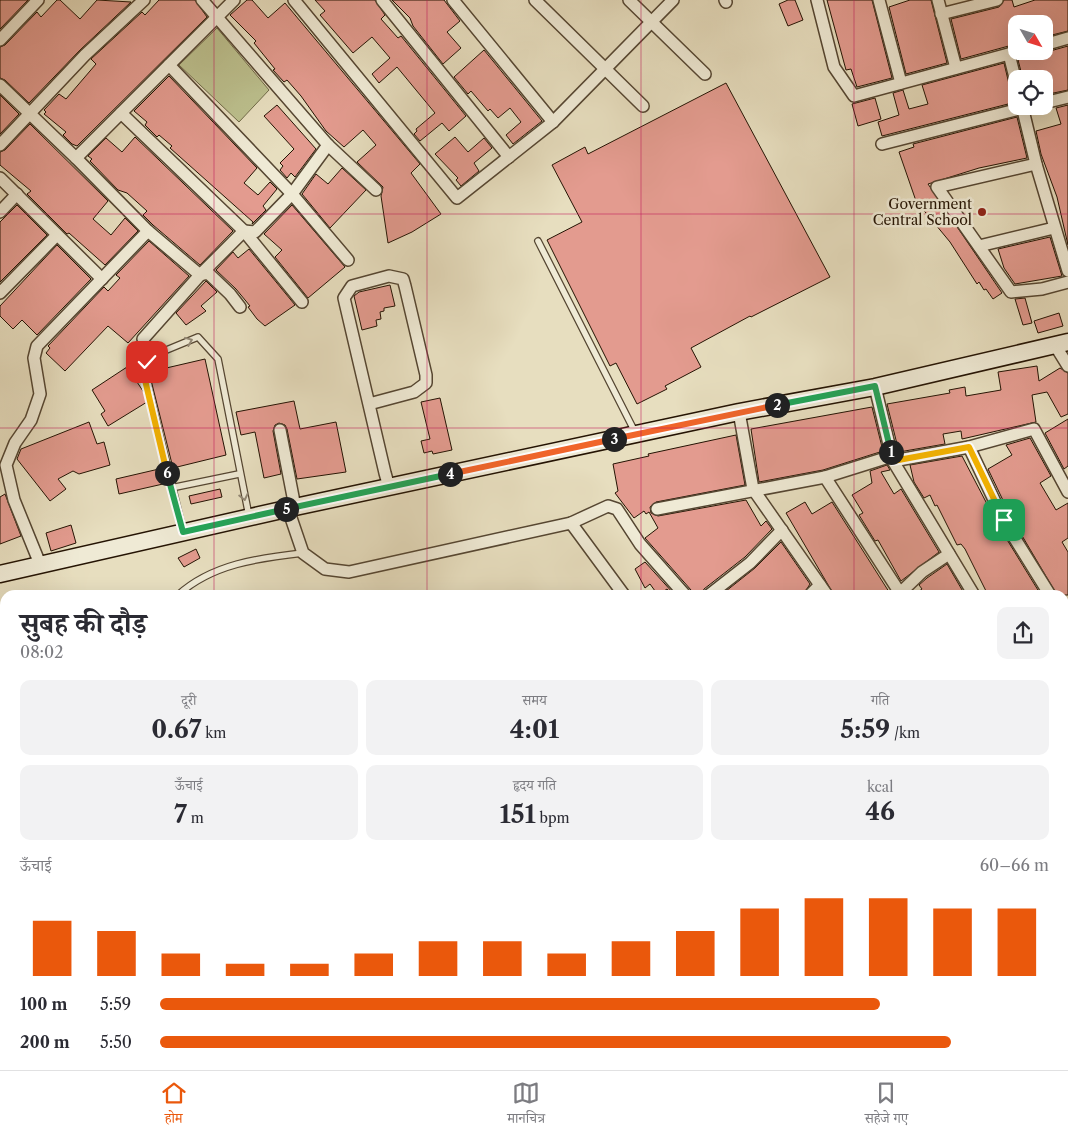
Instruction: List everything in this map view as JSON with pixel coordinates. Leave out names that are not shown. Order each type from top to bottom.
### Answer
[{"type":"street","points":[[0,40],[38,0]]},
{"type":"street","points":[[0,145],[85,55],[144,0]]},
{"type":"street","points":[[202,0],[328,145],[376,190]]},
{"type":"street","points":[[76,158],[234,0]]},
{"type":"street","points":[[294,0],[457,198],[553,122],[673,0]]},
{"type":"street","points":[[382,0],[509,157]]},
{"type":"street","points":[[453,0],[553,122]]},
{"type":"street","points":[[629,0],[705,74]]},
{"type":"street","points":[[817,0],[834,67],[854,96],[1008,55]]},
{"type":"street","points":[[879,0],[901,84]]},
{"type":"street","points":[[938,0],[956,68]]},
{"type":"street","points":[[941,14],[995,0]]},
{"type":"street","points":[[537,1],[643,106]]},
{"type":"street","points":[[1053,42],[1068,38]]},
{"type":"street","points":[[169,65],[292,194],[348,260]]},
{"type":"street","points":[[0,85],[30,112],[148,231],[200,275]]},
{"type":"street","points":[[1053,101],[1068,97]]},
{"type":"street","points":[[882,144],[1008,111]]},
{"type":"street","points":[[121,113],[244,231],[302,302]]},
{"type":"street","points":[[1027,115],[1036,164],[1068,271]]},
{"type":"street","points":[[244,231],[255,232],[292,194],[328,145]]},
{"type":"street","points":[[1036,164],[937,187],[1011,292],[1042,289],[1068,282]]},
{"type":"street","points":[[0,178],[102,278]]},
{"type":"street","points":[[0,212],[17,194]]},
{"type":"street","points":[[979,246],[1054,228]]},
{"type":"street","points":[[40,564],[14,500],[6,465],[15,443],[31,420],[40,394],[34,358],[37,346],[148,231]]},
{"type":"street","points":[[143,339],[200,275],[244,231]]},
{"type":"street","points":[[0,292],[57,235]]},
{"type":"street","points":[[200,275],[208,273],[230,294],[240,307]]},
{"type":"street","points":[[369,404],[414,392],[426,383],[426,375],[403,279],[394,275],[352,286],[345,294],[369,404],[389,487]]},
{"type":"street","points":[[0,574],[389,487],[739,412],[875,386],[1061,343],[1068,366]]},
{"type":"street","points":[[875,386],[892,459],[971,590]]},
{"type":"street","points":[[739,412],[753,489],[824,590]]},
{"type":"street","points":[[657,509],[753,489],[825,477],[892,459],[969,447],[1034,429],[1068,492]]},
{"type":"street","points":[[280,430],[292,508],[303,553],[325,569],[349,572],[571,523],[608,506],[617,509],[640,544],[681,590]]},
{"type":"street","points":[[969,447],[1004,520],[1047,590]]},
{"type":"street","points":[[825,477],[896,590]]},
{"type":"street","points":[[571,523],[620,590]]},
{"type":"street","points":[[715,590],[750,563],[782,530]]},
{"type":"street","points":[[903,590],[922,572],[949,554]]},
{"type":"street","points":[[815,590],[820,585]]},
{"type":"lane","points":[[538,241],[636,434]]},
{"type":"lane","points":[[183,532],[144,371],[152,356],[198,337],[218,358],[249,518]]},
{"type":"lane","points":[[171,488],[239,474]]},
{"type":"lane","points":[[184,590],[193,582],[225,567],[263,558],[303,553]]},
{"type":"green space","points":[[217,28],[269,90],[239,122],[179,65]]},
{"type":"building","points":[[0,0],[28,0],[0,29]]},
{"type":"building","points":[[57,0],[60,0],[80,19],[97,0],[131,2],[80,50],[29,103],[5,80],[0,78],[0,47],[5,45],[37,12],[41,17]]},
{"type":"building","points":[[159,0],[195,0],[207,17],[77,146],[72,144],[63,135],[66,132],[44,114],[46,112],[44,110],[59,94],[66,99],[96,64],[91,59],[142,12],[145,15]]},
{"type":"building","points":[[247,0],[252,0],[268,18],[285,3],[420,164],[411,173],[441,214],[412,232],[388,243],[381,196],[383,187],[357,162],[376,145],[363,130],[344,147],[326,131],[301,96],[287,80],[284,82],[273,70],[275,69],[254,43],[256,41],[230,15]]},
{"type":"building","points":[[315,0],[375,0],[385,15],[381,19],[398,38],[401,36],[466,116],[449,131],[442,123],[420,141],[414,134],[417,131],[416,129],[435,113],[397,67],[379,83],[372,74],[390,58],[372,37],[353,53],[320,15],[325,11]]},
{"type":"building","points":[[392,0],[444,0],[460,21],[447,32],[461,48],[443,64],[413,26],[410,18]]},
{"type":"building","points":[[788,0],[795,0],[803,20],[788,26],[779,4]]},
{"type":"building","points":[[827,0],[872,0],[892,78],[857,87],[851,69],[846,70]]},
{"type":"building","points":[[910,0],[931,0],[947,63],[906,74],[889,7]]},
{"type":"building","points":[[1004,0],[1012,0],[1014,7],[1035,0],[1068,0],[1068,31],[1053,35],[1053,15],[1008,15],[1008,46],[961,59],[951,19],[999,7]]},
{"type":"building","points":[[1068,46],[1068,90],[1053,93],[1053,70],[1021,70],[1018,60],[1053,60],[1053,50]]},
{"type":"building","points":[[484,50],[542,121],[513,144],[506,135],[521,122],[510,108],[498,118],[490,109],[488,111],[471,91],[468,94],[454,77]]},
{"type":"building","points":[[1004,63],[1008,80],[1008,104],[882,136],[878,122],[899,115],[893,93],[903,90],[909,109],[928,104],[922,85]]},
{"type":"building","points":[[169,76],[257,168],[244,183],[258,195],[270,182],[277,189],[263,206],[266,210],[252,224],[253,222],[170,148],[172,146],[159,135],[157,137],[145,125],[147,122],[134,111]]},
{"type":"building","points":[[726,83],[830,277],[750,316],[691,348],[701,367],[665,386],[667,389],[637,404],[616,363],[610,366],[547,240],[582,222],[552,165],[585,147],[588,154]]},
{"type":"building","points":[[0,95],[19,114],[0,134]]},
{"type":"building","points":[[875,98],[881,119],[858,126],[852,104]]},
{"type":"building","points":[[277,105],[316,149],[295,177],[291,173],[287,178],[280,170],[283,166],[280,163],[294,149],[264,116]]},
{"type":"building","points":[[1068,105],[1068,245],[1057,197],[1041,154],[1036,131],[1061,124],[1056,108]]},
{"type":"building","points":[[1017,117],[1027,158],[979,168],[928,184],[1002,293],[993,299],[979,282],[977,284],[950,242],[916,201],[899,152],[914,147],[913,144]]},
{"type":"building","points":[[30,124],[108,201],[93,219],[111,235],[125,218],[138,231],[105,265],[69,233],[67,234],[27,194],[31,191],[0,165],[0,152],[5,150]]},
{"type":"building","points":[[135,137],[233,231],[200,265],[153,225],[143,215],[147,211],[127,193],[118,190],[90,161],[92,159],[88,156],[106,138],[122,152]]},
{"type":"building","points":[[455,137],[468,152],[484,138],[492,148],[474,163],[479,171],[461,186],[456,180],[458,178],[435,154]]},
{"type":"building","points":[[342,168],[366,190],[330,228],[302,194],[316,174],[328,184]]},
{"type":"building","points":[[17,205],[47,235],[0,282],[0,222]]},
{"type":"building","points":[[292,205],[345,267],[308,298],[275,257],[282,250],[264,234]]},
{"type":"building","points":[[1050,237],[1062,276],[1015,284],[1004,268],[998,249]]},
{"type":"building","points":[[149,241],[189,276],[128,343],[108,326],[65,371],[46,353],[50,348],[48,346],[104,287],[108,291],[120,278],[116,275]]},
{"type":"building","points":[[57,245],[91,279],[37,335],[22,320],[13,329],[0,316],[0,306]]},
{"type":"building","points":[[249,249],[295,305],[265,326],[257,319],[248,307],[250,306],[236,289],[216,270],[233,252],[238,258]]},
{"type":"building","points":[[206,281],[217,292],[201,306],[206,311],[186,325],[176,313]]},
{"type":"building","points":[[390,285],[395,306],[384,308],[384,311],[380,312],[381,319],[376,320],[377,326],[362,330],[354,296],[359,292]]},
{"type":"building","points":[[1025,298],[1032,323],[1023,325],[1015,299]]},
{"type":"building","points":[[1059,313],[1063,326],[1038,333],[1034,321]]},
{"type":"building","points":[[205,359],[226,455],[173,468],[149,372]]},
{"type":"building","points":[[1037,366],[1039,381],[1060,368],[1068,373],[1068,414],[1061,417],[1047,392],[1032,395],[1036,422],[962,439],[961,431],[943,434],[945,444],[899,452],[887,404],[950,393],[949,390],[965,387],[966,396],[1001,390],[998,372]]},
{"type":"building","points":[[127,367],[145,394],[147,402],[108,426],[101,414],[105,411],[92,390]]},
{"type":"building","points":[[440,398],[452,450],[433,454],[432,451],[424,453],[421,441],[430,439],[421,402]]},
{"type":"building","points":[[294,401],[300,429],[336,422],[346,472],[297,479],[287,429],[285,425],[279,423],[275,425],[273,431],[281,474],[264,478],[255,432],[241,435],[236,412]]},
{"type":"building","points":[[872,407],[883,451],[823,470],[759,482],[751,429]]},
{"type":"building","points":[[1068,419],[1068,466],[1064,469],[1045,433]]},
{"type":"building","points":[[89,422],[97,444],[104,442],[110,465],[79,474],[73,471],[58,479],[66,489],[50,501],[17,459],[21,449]]},
{"type":"building","points":[[736,435],[745,485],[656,502],[650,507],[651,513],[658,516],[746,500],[761,526],[766,521],[772,529],[745,557],[704,590],[691,590],[645,538],[658,528],[649,512],[646,514],[644,511],[634,518],[615,493],[618,491],[613,464],[649,456],[648,454]]},
{"type":"building","points":[[1030,438],[1051,476],[1040,483],[1056,510],[1068,503],[1068,538],[1062,542],[1068,552],[1068,590],[1054,590],[1011,517],[988,469],[1012,455],[1006,445]]},
{"type":"building","points":[[962,456],[998,525],[1038,590],[986,590],[965,549],[961,544],[957,545],[937,505],[935,506],[930,495],[924,498],[914,482],[910,465]]},
{"type":"building","points":[[887,465],[890,470],[881,472],[894,494],[901,489],[939,552],[901,581],[878,540],[875,541],[859,515],[863,513],[852,495],[872,483],[870,471]]},
{"type":"building","points":[[159,469],[163,484],[119,494],[116,479]]},
{"type":"building","points":[[220,489],[222,497],[191,504],[189,496]]},
{"type":"building","points":[[5,494],[21,536],[0,544],[0,497]]},
{"type":"building","points":[[805,502],[812,514],[832,502],[888,590],[831,590],[786,513]]},
{"type":"building","points":[[71,525],[76,543],[51,551],[46,533]]},
{"type":"building","points":[[781,542],[810,584],[806,590],[727,590],[755,568]]},
{"type":"building","points":[[196,549],[200,558],[184,567],[178,558]]},
{"type":"building","points":[[645,562],[670,590],[654,590],[650,584],[645,588],[635,569]]},
{"type":"building","points":[[947,564],[962,590],[921,590],[922,589],[919,585]]},
{"type":"place","name":"Government Central School","points":[[982,212]]},
{"type":"route","points":[[147,362],[144,371],[145,380],[183,532],[739,412],[875,386],[893,461],[969,447],[1004,520]]}]
